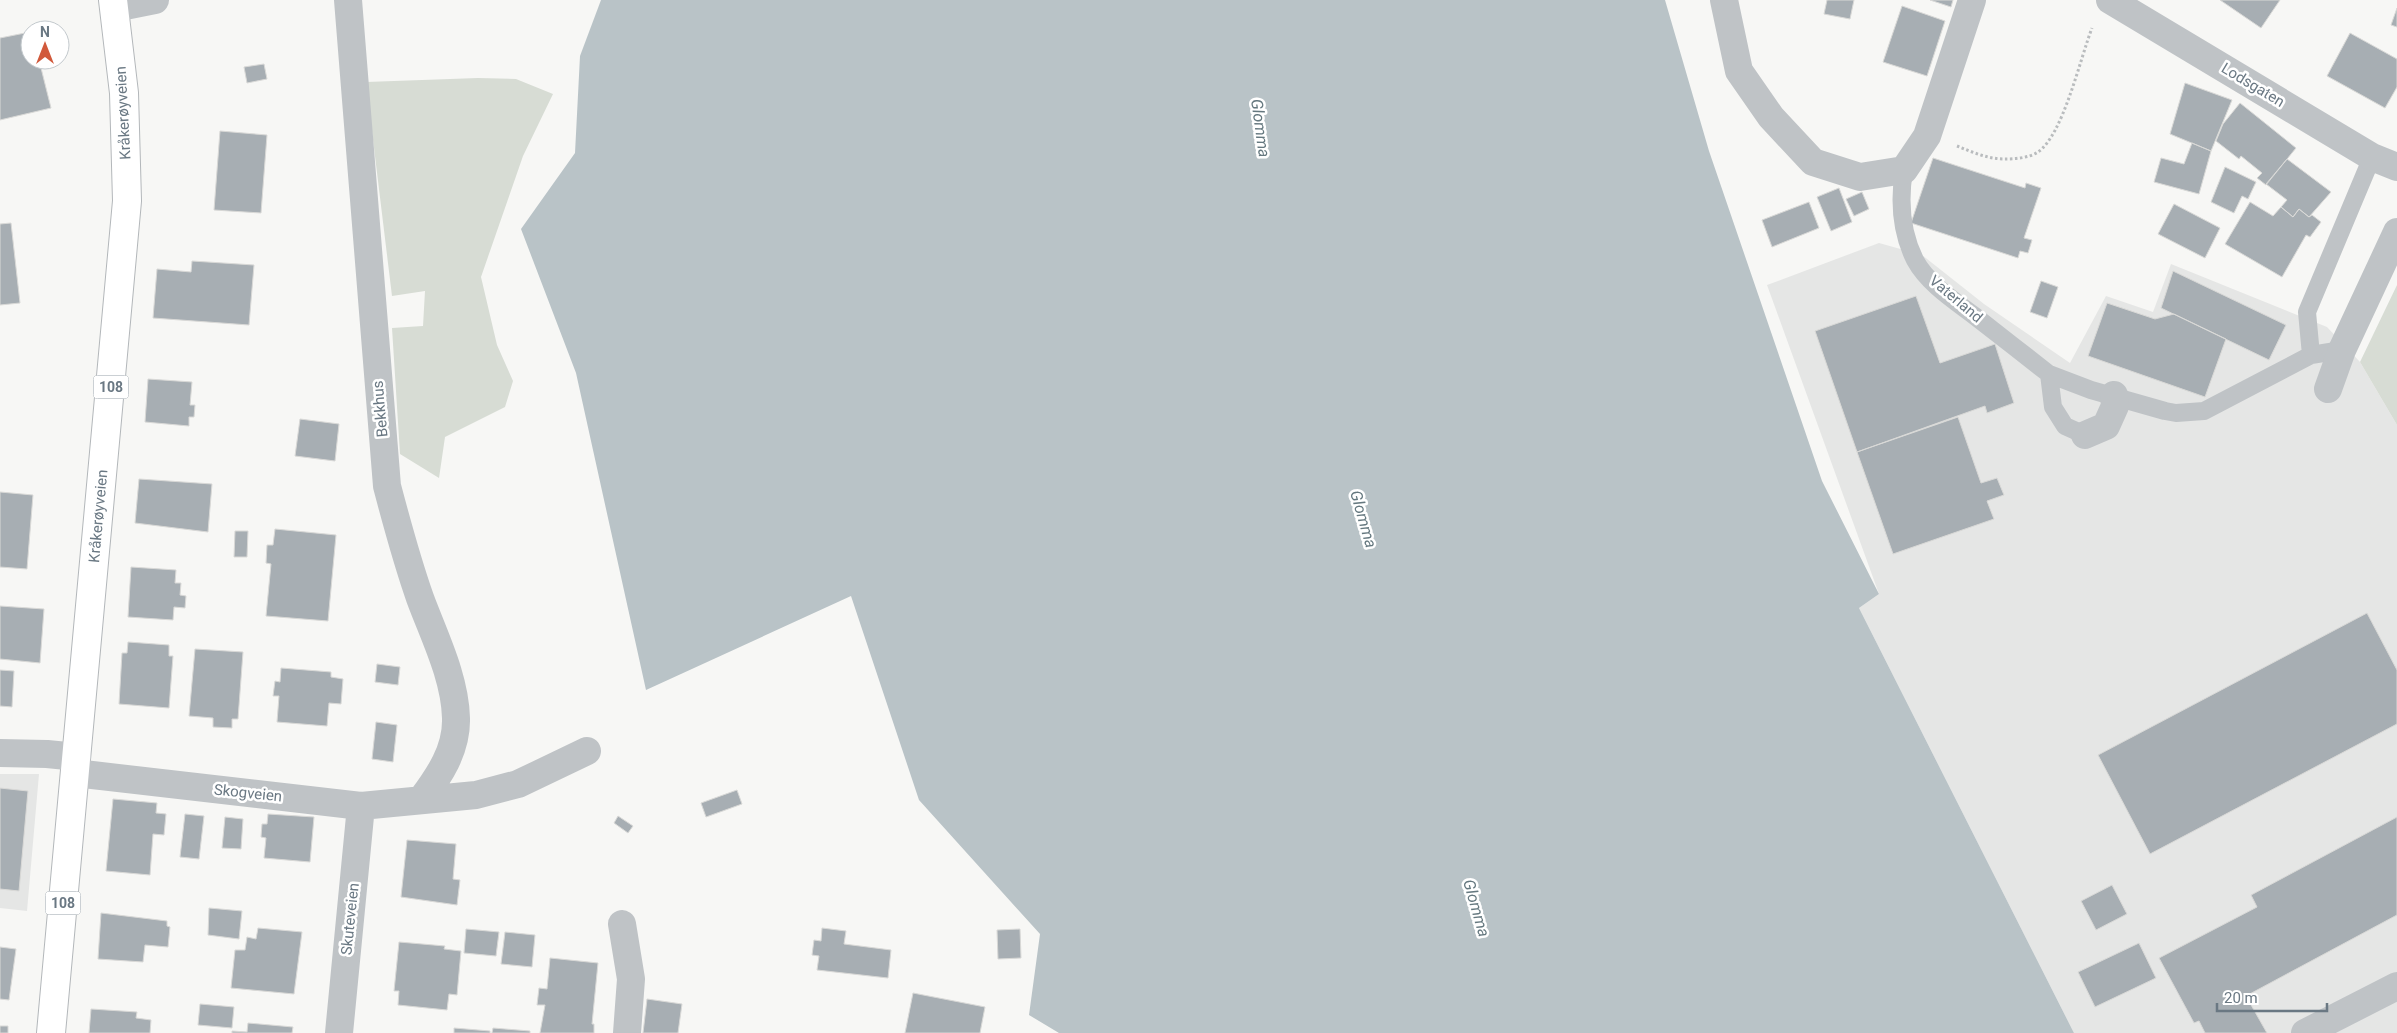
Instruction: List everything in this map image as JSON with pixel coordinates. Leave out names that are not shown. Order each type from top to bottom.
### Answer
[{"type":"main road","name":"Kråkerøyveien","points":[[50,1033],[127,200],[124,93],[114,4]]},
{"type":"street","points":[[114,4],[155,0]]},
{"type":"street","name":"Bekkhus","points":[[348,0],[387,486],[404,552],[451,684],[456,718],[452,746],[441,773],[421,800]]},
{"type":"street","points":[[1724,0],[1739,72],[1771,117],[1813,162],[1860,177],[1904,170],[1927,136],[1972,0]]},
{"type":"street","name":"Lodsgaten","points":[[2110,0],[2372,157],[2397,167]]},
{"type":"street","points":[[2328,388],[2342,350],[2397,232]]},
{"type":"street","points":[[2085,435],[2106,426],[2115,406],[2114,395]]},
{"type":"street","name":"Skogveien","points":[[0,753],[48,754],[76,765],[361,806],[476,795],[518,784],[587,751]]},
{"type":"street","name":"Skuteveien","points":[[339,1033],[361,806]]},
{"type":"street","points":[[622,924],[631,979],[627,1033]]},
{"type":"street","points":[[2305,1033],[2397,986]]},
{"type":"lane","points":[[2311,355],[2307,312],[2372,157]]},
{"type":"lane","name":"Vaterland","points":[[1904,170],[1900,198],[1907,240],[1916,261],[1930,279],[1946,294],[2049,374],[2091,390],[2165,411],[2204,411],[2311,355],[2342,350]]},
{"type":"lane","points":[[2049,374],[2053,407],[2065,426],[2085,435]]},
{"type":"path","points":[[1927,136],[1988,157],[2017,159],[2038,152],[2050,140],[2059,124],[2093,26]]},
{"type":"shaded area","points":[[478,78],[516,79],[553,94],[523,156],[481,277],[497,345],[513,381],[505,407],[445,437],[439,478],[400,454],[392,328],[423,326],[425,291],[392,296],[366,82]]},
{"type":"shaded area","points":[[1879,243],[1922,255],[1984,304],[2070,363],[2106,296],[2153,312],[2171,264],[2327,327],[2360,362],[2397,425],[2397,1033],[2074,1033],[1859,608],[1879,594],[1767,285]]},
{"type":"shaded area","points":[[2397,285],[2397,425],[2360,362]]},
{"type":"shaded area","points":[[0,774],[39,774],[27,911],[0,908]]},
{"type":"water","name":"Glomma","points":[[601,0],[1665,0],[1709,151],[1822,481],[1879,594],[1859,608],[2074,1033],[1059,1033],[1029,1015],[1040,934],[919,800],[851,596],[646,690],[576,373],[521,229],[575,153],[580,56]]},
{"type":"building","points":[[1827,0],[1854,0],[1850,19],[1824,14]]},
{"type":"building","points":[[1930,0],[1953,0],[1951,7]]},
{"type":"building","points":[[2220,0],[2280,0],[2261,28]]},
{"type":"building","points":[[1902,6],[1945,21],[1927,76],[1883,62]]},
{"type":"building","points":[[2397,8],[2397,27],[2391,25]]},
{"type":"building","points":[[2350,33],[2397,59],[2397,87],[2385,108],[2327,76]]},
{"type":"building","points":[[20,34],[20,70],[42,70],[51,108],[0,120],[0,38]]},
{"type":"building","points":[[264,64],[267,79],[247,83],[244,67]]},
{"type":"building","points":[[2185,83],[2232,100],[2211,151],[2170,134]]},
{"type":"building","points":[[2240,103],[2296,148],[2266,185],[2257,178],[2262,173],[2241,156],[2239,159],[2216,141],[2223,124]]},
{"type":"building","points":[[220,131],[267,135],[261,213],[214,210]]},
{"type":"building","points":[[2192,143],[2211,151],[2199,194],[2154,182],[2161,158],[2184,164]]},
{"type":"building","points":[[1933,158],[2025,188],[2026,183],[2041,188],[2024,238],[2032,240],[2028,253],[2020,251],[2018,258],[1911,223]]},
{"type":"building","points":[[2287,159],[2331,192],[2309,217],[2299,209],[2293,217],[2281,207],[2287,200],[2266,184]]},
{"type":"building","points":[[2225,167],[2256,182],[2248,199],[2242,196],[2234,213],[2211,202]]},
{"type":"building","points":[[1839,188],[1852,222],[1831,231],[1817,197]]},
{"type":"building","points":[[1862,192],[1869,209],[1854,216],[1846,199]]},
{"type":"building","points":[[1809,202],[1819,228],[1772,247],[1762,220]]},
{"type":"building","points":[[2250,202],[2273,216],[2281,207],[2293,217],[2299,209],[2309,217],[2312,215],[2321,222],[2310,237],[2306,235],[2282,277],[2225,244]]},
{"type":"building","points":[[2174,204],[2220,228],[2205,258],[2158,234]]},
{"type":"building","points":[[11,223],[20,303],[0,305],[0,224]]},
{"type":"building","points":[[192,261],[254,265],[249,325],[153,318],[157,269],[191,272]]},
{"type":"building","points":[[2173,271],[2286,325],[2269,360],[2161,308]]},
{"type":"building","points":[[2041,281],[2058,287],[2047,318],[2030,312]]},
{"type":"building","points":[[1916,296],[1940,363],[1995,344],[2014,403],[1987,413],[1985,406],[1857,452],[1815,331]]},
{"type":"building","points":[[2107,303],[2155,319],[2174,314],[2226,339],[2205,397],[2088,356]]},
{"type":"building","points":[[148,379],[192,382],[190,405],[195,405],[194,417],[189,417],[189,426],[145,422]]},
{"type":"building","points":[[1958,417],[1981,483],[1997,478],[2004,495],[1987,501],[1994,519],[1893,554],[1857,452]]},
{"type":"building","points":[[300,419],[339,424],[335,461],[295,456]]},
{"type":"building","points":[[139,479],[212,484],[208,532],[135,523]]},
{"type":"building","points":[[0,492],[33,495],[27,569],[0,567]]},
{"type":"building","points":[[275,529],[336,535],[328,621],[266,616],[271,564],[266,563],[267,545],[273,545]]},
{"type":"building","points":[[235,531],[248,531],[247,557],[234,557]]},
{"type":"building","points":[[131,567],[176,570],[175,583],[181,583],[180,595],[186,596],[185,608],[174,607],[173,620],[128,617]]},
{"type":"building","points":[[0,606],[44,609],[40,663],[0,659]]},
{"type":"building","points":[[2367,613],[2397,670],[2397,724],[2150,854],[2098,755]]},
{"type":"building","points":[[128,642],[169,645],[169,656],[173,656],[169,708],[119,704],[122,653],[127,653]]},
{"type":"building","points":[[195,649],[243,652],[238,719],[232,719],[232,728],[213,727],[213,718],[189,716]]},
{"type":"building","points":[[377,664],[400,667],[398,685],[375,682]]},
{"type":"building","points":[[281,668],[331,672],[331,677],[343,679],[341,704],[329,703],[327,726],[277,722],[279,696],[273,696],[275,681],[280,682]]},
{"type":"building","points":[[0,670],[14,671],[12,707],[0,706]]},
{"type":"building","points":[[376,722],[397,725],[393,762],[372,759]]},
{"type":"building","points":[[0,788],[28,791],[19,891],[0,889]]},
{"type":"building","points":[[737,790],[742,804],[706,817],[701,803]]},
{"type":"building","points":[[113,799],[157,803],[156,813],[166,814],[164,835],[153,834],[150,875],[106,871]]},
{"type":"building","points":[[185,814],[204,816],[199,859],[180,857]]},
{"type":"building","points":[[268,814],[314,817],[310,862],[264,858],[266,838],[261,837],[262,824],[267,824]]},
{"type":"building","points":[[618,816],[633,826],[628,833],[614,823]]},
{"type":"building","points":[[225,817],[243,819],[241,849],[222,848]]},
{"type":"building","points":[[2397,817],[2397,915],[2246,996],[2267,1033],[2205,1033],[2199,1021],[2194,1023],[2159,958],[2257,907],[2251,895]]},
{"type":"building","points":[[407,840],[456,844],[453,879],[460,880],[457,905],[401,897]]},
{"type":"building","points":[[2112,885],[2127,914],[2096,930],[2081,901]]},
{"type":"building","points":[[209,908],[242,911],[239,939],[208,935]]},
{"type":"building","points":[[101,913],[167,921],[167,926],[170,927],[168,947],[145,945],[143,962],[98,959]]},
{"type":"building","points":[[258,928],[302,932],[294,994],[231,988],[235,950],[245,950],[247,937],[256,939]]},
{"type":"building","points":[[822,928],[846,931],[844,944],[891,950],[888,978],[817,970],[819,956],[812,955],[814,940],[821,941]]},
{"type":"building","points":[[466,929],[499,932],[496,956],[464,953]]},
{"type":"building","points":[[1020,929],[1021,958],[998,959],[997,930]]},
{"type":"building","points":[[505,932],[535,935],[532,967],[501,964]]},
{"type":"building","points":[[399,942],[445,946],[444,949],[461,951],[457,995],[449,994],[447,1010],[398,1005],[399,991],[394,991]]},
{"type":"building","points":[[2139,943],[2156,978],[2095,1007],[2078,972]]},
{"type":"building","points":[[0,947],[16,949],[9,1000],[0,999]]},
{"type":"building","points":[[550,958],[598,963],[592,1024],[594,1024],[594,1033],[540,1033],[545,1005],[537,1005],[539,988],[547,989]]},
{"type":"building","points":[[913,993],[985,1007],[980,1033],[905,1033]]},
{"type":"building","points":[[647,999],[682,1004],[678,1033],[643,1033]]},
{"type":"building","points":[[200,1004],[234,1007],[232,1028],[198,1025]]},
{"type":"building","points":[[91,1009],[137,1012],[136,1018],[151,1020],[150,1033],[89,1033]]},
{"type":"building","points":[[248,1023],[293,1027],[292,1033],[232,1033],[232,1031],[247,1032]]},
{"type":"building","points":[[0,1026],[8,1026],[8,1033],[0,1033]]},
{"type":"building","points":[[454,1028],[490,1031],[490,1033],[454,1033]]},
{"type":"building","points":[[493,1028],[530,1031],[530,1033],[492,1033]]}]
